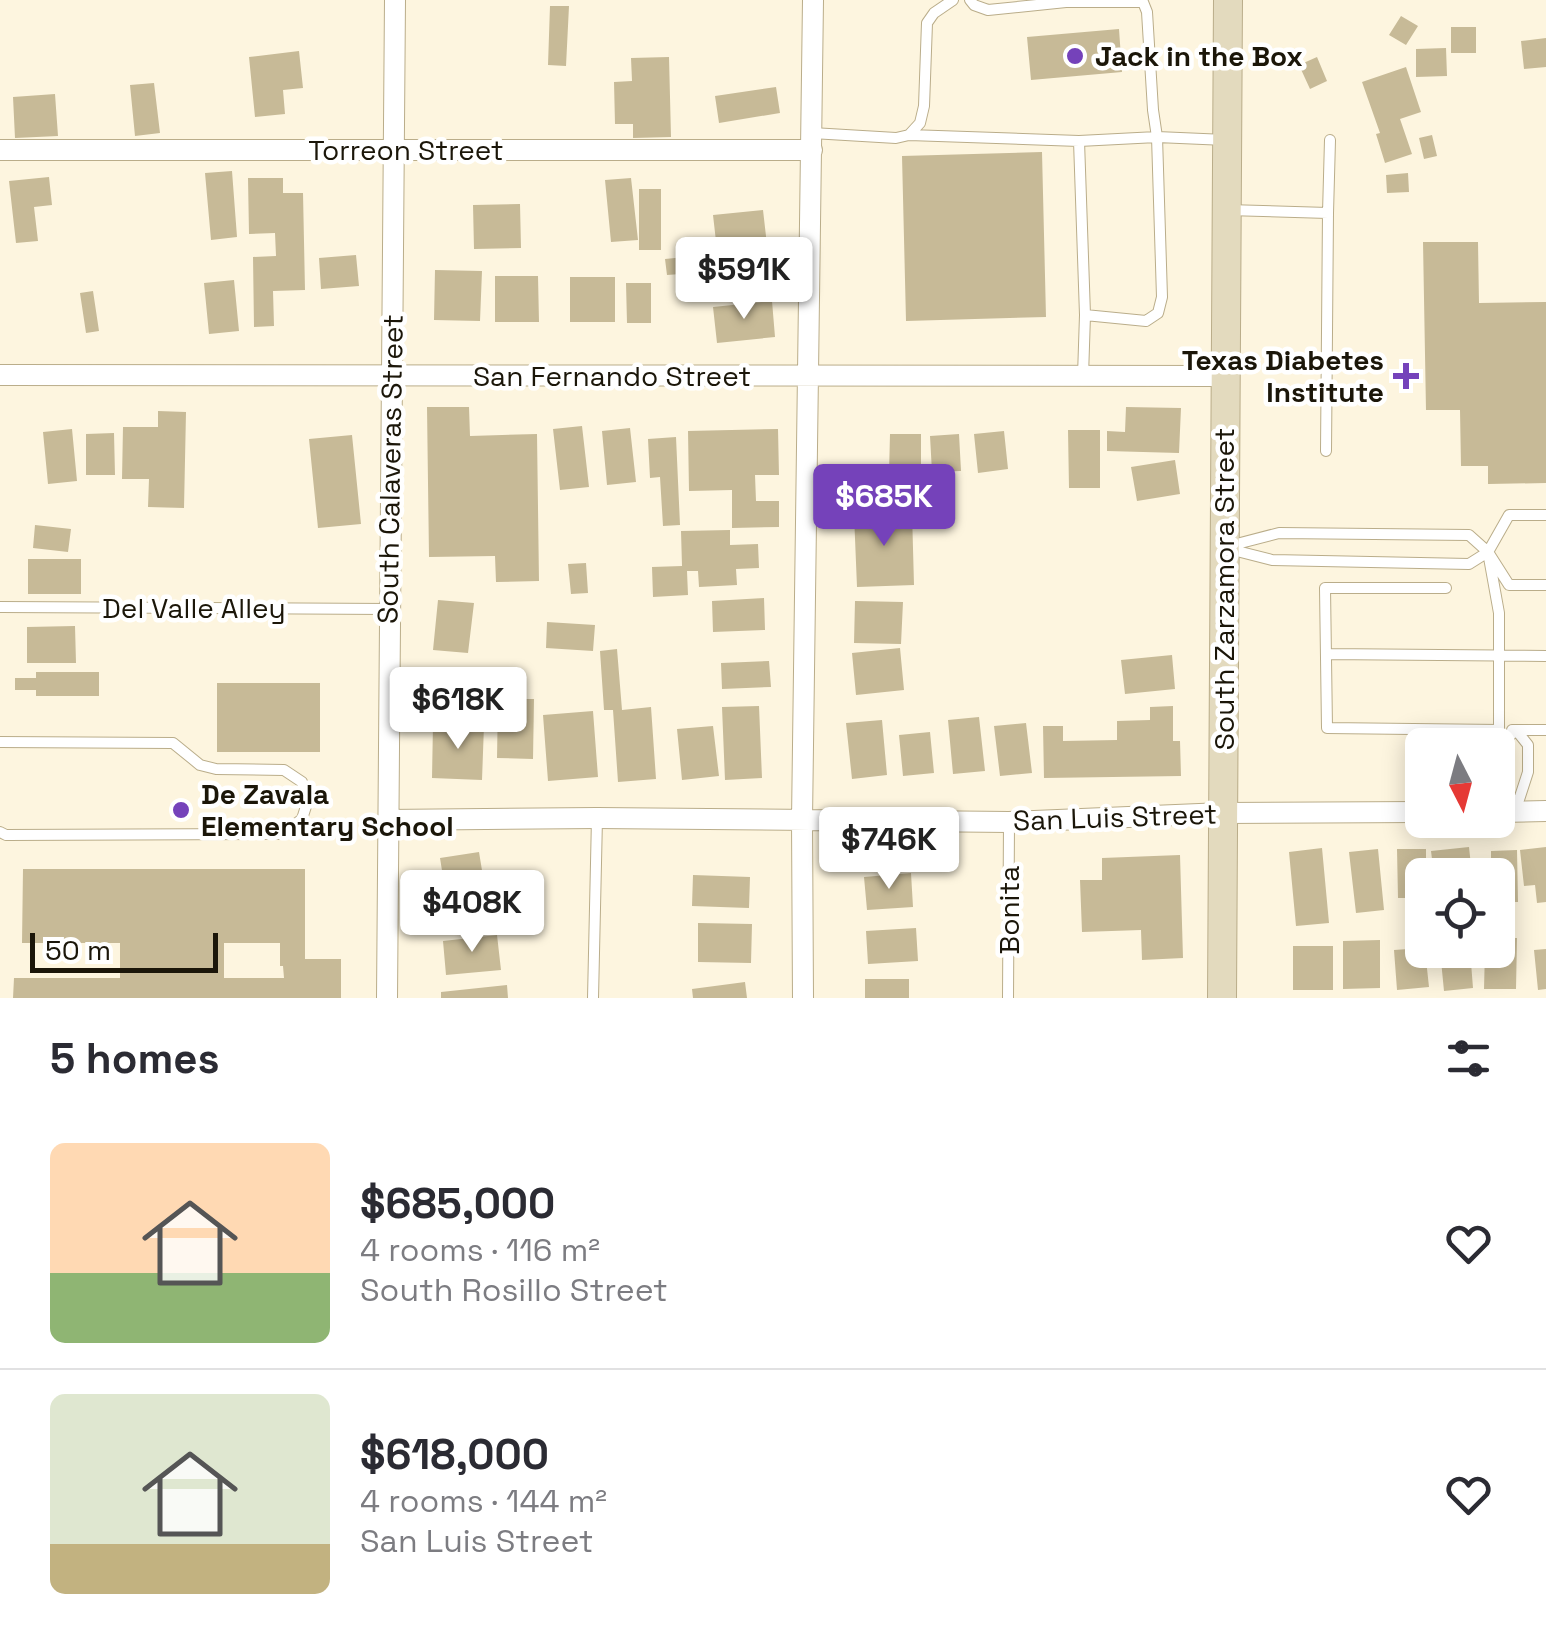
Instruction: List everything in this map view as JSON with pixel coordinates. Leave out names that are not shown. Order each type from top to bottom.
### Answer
[{"type":"main road","name":"South Zarzamora Street","points":[[1222,998],[1228,0]]},
{"type":"street","name":"South Calaveras Street","points":[[387,998],[395,0]]},
{"type":"street","points":[[803,998],[806,376],[813,0]]},
{"type":"street","name":"Torreon Street","points":[[0,150],[394,150],[812,142]]},
{"type":"street","name":"San Fernando Street","points":[[0,376],[1225,376]]},
{"type":"street","name":"San Luis Street","points":[[387,820],[1009,822],[1223,812],[1405,812]]},
{"type":"street","points":[[1515,812],[1546,812]]},
{"type":"lane","points":[[909,135],[920,123],[924,106],[927,23],[953,0]]},
{"type":"lane","points":[[970,0],[988,10],[1066,2],[1142,2],[1147,12],[1158,137],[1162,297],[1158,312],[1146,321],[1084,315]]},
{"type":"lane","points":[[812,142],[909,135],[1079,141],[1158,137],[1227,140]]},
{"type":"lane","points":[[1326,450],[1330,140]]},
{"type":"lane","points":[[1079,141],[1083,376]]},
{"type":"lane","points":[[1226,210],[1328,213]]},
{"type":"lane","points":[[1224,548],[1272,560],[1469,564],[1488,552],[1509,515],[1546,516]]},
{"type":"lane","points":[[1224,548],[1279,532],[1469,535],[1488,552],[1509,586],[1546,585]]},
{"type":"lane","points":[[1488,552],[1499,613],[1498,728]]},
{"type":"lane","points":[[1405,729],[1326,728],[1325,588],[1446,588]]},
{"type":"lane","name":"Del Valle Alley","points":[[0,608],[389,608]]},
{"type":"lane","points":[[1326,654],[1546,656]]},
{"type":"lane","points":[[1516,730],[1546,730]]},
{"type":"lane","points":[[1515,796],[1528,772],[1528,745],[1516,730]]},
{"type":"lane","points":[[0,742],[173,743],[200,765],[216,770],[284,770],[302,782],[308,800],[302,818],[283,834],[0,832]]},
{"type":"lane","points":[[593,998],[597,818]]},
{"type":"lane","name":"Bonita","points":[[1008,998],[1009,822]]},
{"type":"building","points":[[550,6],[569,6],[566,66],[548,65]]},
{"type":"building","points":[[1401,16],[1418,26],[1406,45],[1389,35]]},
{"type":"building","points":[[1451,27],[1476,27],[1476,53],[1451,53]]},
{"type":"building","points":[[1119,29],[1122,72],[1031,80],[1027,37]]},
{"type":"building","points":[[1546,38],[1546,67],[1524,69],[1521,41]]},
{"type":"building","points":[[1446,48],[1447,76],[1416,77],[1416,49]]},
{"type":"building","points":[[299,51],[303,88],[283,90],[285,114],[255,117],[249,57]]},
{"type":"building","points":[[669,57],[671,137],[633,138],[633,124],[615,124],[614,82],[632,81],[631,58]]},
{"type":"building","points":[[1317,57],[1327,81],[1310,89],[1299,65]]},
{"type":"building","points":[[1406,67],[1421,112],[1400,119],[1412,154],[1385,163],[1376,134],[1380,133],[1362,82]]},
{"type":"building","points":[[154,83],[160,133],[135,136],[130,85]]},
{"type":"building","points":[[776,87],[780,113],[719,123],[715,96]]},
{"type":"building","points":[[55,94],[58,136],[15,138],[13,97]]},
{"type":"building","points":[[1432,135],[1437,156],[1424,159],[1419,138]]},
{"type":"building","points":[[1042,152],[1046,317],[906,321],[902,156]]},
{"type":"building","points":[[232,171],[237,237],[211,240],[205,173]]},
{"type":"building","points":[[1408,173],[1409,192],[1387,193],[1386,175]]},
{"type":"building","points":[[49,177],[52,205],[34,207],[38,241],[16,243],[9,181]]},
{"type":"building","points":[[248,178],[283,178],[283,193],[303,193],[305,290],[273,291],[274,326],[254,327],[253,257],[276,256],[275,233],[249,234]]},
{"type":"building","points":[[631,178],[638,240],[611,242],[605,180]]},
{"type":"building","points":[[639,189],[661,189],[661,250],[639,250]]},
{"type":"building","points":[[520,204],[521,248],[474,249],[473,205]]},
{"type":"building","points":[[763,210],[767,245],[717,250],[713,215]]},
{"type":"building","points":[[1423,242],[1478,242],[1479,303],[1546,302],[1546,483],[1488,484],[1488,466],[1461,466],[1460,410],[1426,410]]},
{"type":"building","points":[[766,249],[770,293],[711,299],[708,272],[667,275],[665,259]]},
{"type":"building","points":[[356,255],[359,286],[321,289],[319,258]]},
{"type":"building","points":[[435,270],[482,271],[480,321],[434,320]]},
{"type":"building","points":[[495,276],[538,276],[539,322],[495,322]]},
{"type":"building","points":[[570,277],[615,277],[615,322],[570,322]]},
{"type":"building","points":[[234,280],[239,331],[209,334],[204,283]]},
{"type":"building","points":[[626,283],[651,283],[651,323],[627,323]]},
{"type":"building","points":[[93,291],[99,331],[86,333],[80,293]]},
{"type":"building","points":[[772,301],[775,337],[717,343],[713,307]]},
{"type":"building","points":[[427,407],[469,407],[470,436],[537,434],[539,581],[496,582],[495,556],[429,557]]},
{"type":"building","points":[[1126,407],[1181,408],[1179,453],[1107,451],[1107,431],[1125,432]]},
{"type":"building","points":[[158,411],[186,412],[184,508],[148,507],[149,479],[122,479],[123,427],[158,427]]},
{"type":"building","points":[[582,426],[589,487],[560,490],[553,429]]},
{"type":"building","points":[[630,428],[636,482],[607,485],[602,431]]},
{"type":"building","points":[[72,429],[77,481],[48,484],[43,432]]},
{"type":"building","points":[[778,429],[779,475],[755,475],[756,501],[779,501],[779,527],[732,528],[732,490],[689,491],[688,431]]},
{"type":"building","points":[[1068,430],[1100,430],[1100,488],[1069,488]]},
{"type":"building","points":[[1004,431],[1008,469],[978,473],[974,434]]},
{"type":"building","points":[[114,433],[115,475],[86,475],[86,434]]},
{"type":"building","points":[[890,434],[921,434],[921,474],[889,474]]},
{"type":"building","points":[[959,434],[961,471],[932,472],[930,436]]},
{"type":"building","points":[[352,435],[361,524],[318,528],[309,439]]},
{"type":"building","points":[[676,437],[680,525],[663,526],[660,477],[650,478],[648,439]]},
{"type":"building","points":[[1175,460],[1180,494],[1137,501],[1131,467]]},
{"type":"building","points":[[912,512],[914,585],[857,587],[854,514]]},
{"type":"building","points":[[35,525],[71,529],[68,552],[33,548]]},
{"type":"building","points":[[730,530],[730,545],[758,544],[759,568],[736,569],[737,585],[699,587],[698,571],[687,571],[688,595],[653,597],[652,567],[682,566],[681,531]]},
{"type":"building","points":[[28,559],[81,559],[81,594],[28,594]]},
{"type":"building","points":[[586,563],[588,593],[571,594],[568,564]]},
{"type":"building","points":[[764,598],[765,630],[713,632],[712,601]]},
{"type":"building","points":[[438,600],[474,603],[468,653],[433,650]]},
{"type":"building","points":[[855,601],[903,602],[901,644],[854,643]]},
{"type":"building","points":[[547,622],[595,625],[593,651],[546,648]]},
{"type":"building","points":[[75,626],[76,663],[27,663],[27,627]]},
{"type":"building","points":[[900,648],[904,690],[856,695],[852,653]]},
{"type":"building","points":[[617,649],[622,710],[651,707],[656,779],[618,782],[613,710],[604,710],[600,651]]},
{"type":"building","points":[[1172,655],[1175,689],[1125,694],[1121,660]]},
{"type":"building","points":[[769,661],[771,687],[722,689],[721,663]]},
{"type":"building","points":[[36,672],[99,672],[99,696],[36,696],[36,690],[15,690],[15,678],[36,678]]},
{"type":"building","points":[[217,683],[320,683],[320,752],[217,752]]},
{"type":"building","points":[[498,699],[534,699],[533,759],[497,758]]},
{"type":"building","points":[[759,706],[762,778],[725,780],[722,707]]},
{"type":"building","points":[[1173,706],[1173,741],[1180,741],[1181,776],[1044,778],[1043,726],[1063,726],[1063,741],[1117,740],[1117,721],[1150,720],[1150,707]]},
{"type":"building","points":[[593,711],[598,777],[548,781],[543,715]]},
{"type":"building","points":[[979,717],[985,771],[953,774],[948,720]]},
{"type":"building","points":[[882,720],[887,775],[852,779],[846,723]]},
{"type":"building","points":[[1026,723],[1032,773],[1000,776],[994,726]]},
{"type":"building","points":[[433,724],[484,725],[482,780],[432,778]]},
{"type":"building","points":[[713,726],[719,776],[682,780],[677,729]]},
{"type":"building","points":[[930,732],[934,773],[903,776],[899,735]]},
{"type":"building","points":[[1469,847],[1470,858],[1432,858],[1431,851]]},
{"type":"building","points":[[1546,847],[1546,902],[1537,903],[1535,885],[1524,886],[1520,850]]},
{"type":"building","points":[[1322,848],[1329,923],[1296,926],[1289,852]]},
{"type":"building","points":[[1378,849],[1384,910],[1356,913],[1349,852]]},
{"type":"building","points":[[1397,849],[1426,849],[1426,858],[1405,858],[1405,898],[1398,898]]},
{"type":"building","points":[[1517,850],[1518,902],[1515,858],[1491,858],[1491,851]]},
{"type":"building","points":[[479,852],[488,907],[449,914],[440,858]]},
{"type":"building","points":[[1180,855],[1183,958],[1142,960],[1141,930],[1082,932],[1080,880],[1102,880],[1102,858]]},
{"type":"building","points":[[23,869],[305,869],[305,959],[341,959],[341,998],[13,998],[14,978],[120,978],[120,943],[22,943]],"holes":[[[224,943],[280,943],[284,978],[224,978]]]},
{"type":"building","points":[[911,873],[913,907],[867,910],[864,877]]},
{"type":"building","points":[[693,875],[750,877],[749,908],[692,906]]},
{"type":"building","points":[[698,923],[752,924],[751,963],[698,962]]},
{"type":"building","points":[[916,928],[918,961],[868,964],[866,931]]},
{"type":"building","points":[[497,935],[501,970],[446,975],[443,941]]},
{"type":"building","points":[[1517,938],[1516,989],[1484,989],[1485,968],[1515,968]]},
{"type":"building","points":[[1380,940],[1380,988],[1343,989],[1343,941]]},
{"type":"building","points":[[1293,946],[1333,946],[1333,990],[1293,990]]},
{"type":"building","points":[[1405,949],[1405,968],[1427,968],[1429,987],[1397,990],[1394,950]]},
{"type":"building","points":[[1546,949],[1546,989],[1538,990],[1534,950]]},
{"type":"building","points":[[1442,968],[1471,968],[1473,988],[1444,991]]},
{"type":"building","points":[[865,979],[909,979],[909,998],[865,998]]},
{"type":"building","points":[[745,982],[747,998],[693,998],[692,989]]},
{"type":"building","points":[[507,985],[508,998],[441,998],[441,992]]},
{"type":"place","name":"Jack in the Box","points":[[1075,56]]},
{"type":"place","name":"Texas Diabetes Institute","points":[[1406,376]]},
{"type":"place","name":"De Zavala Elementary School","points":[[181,810]]}]
